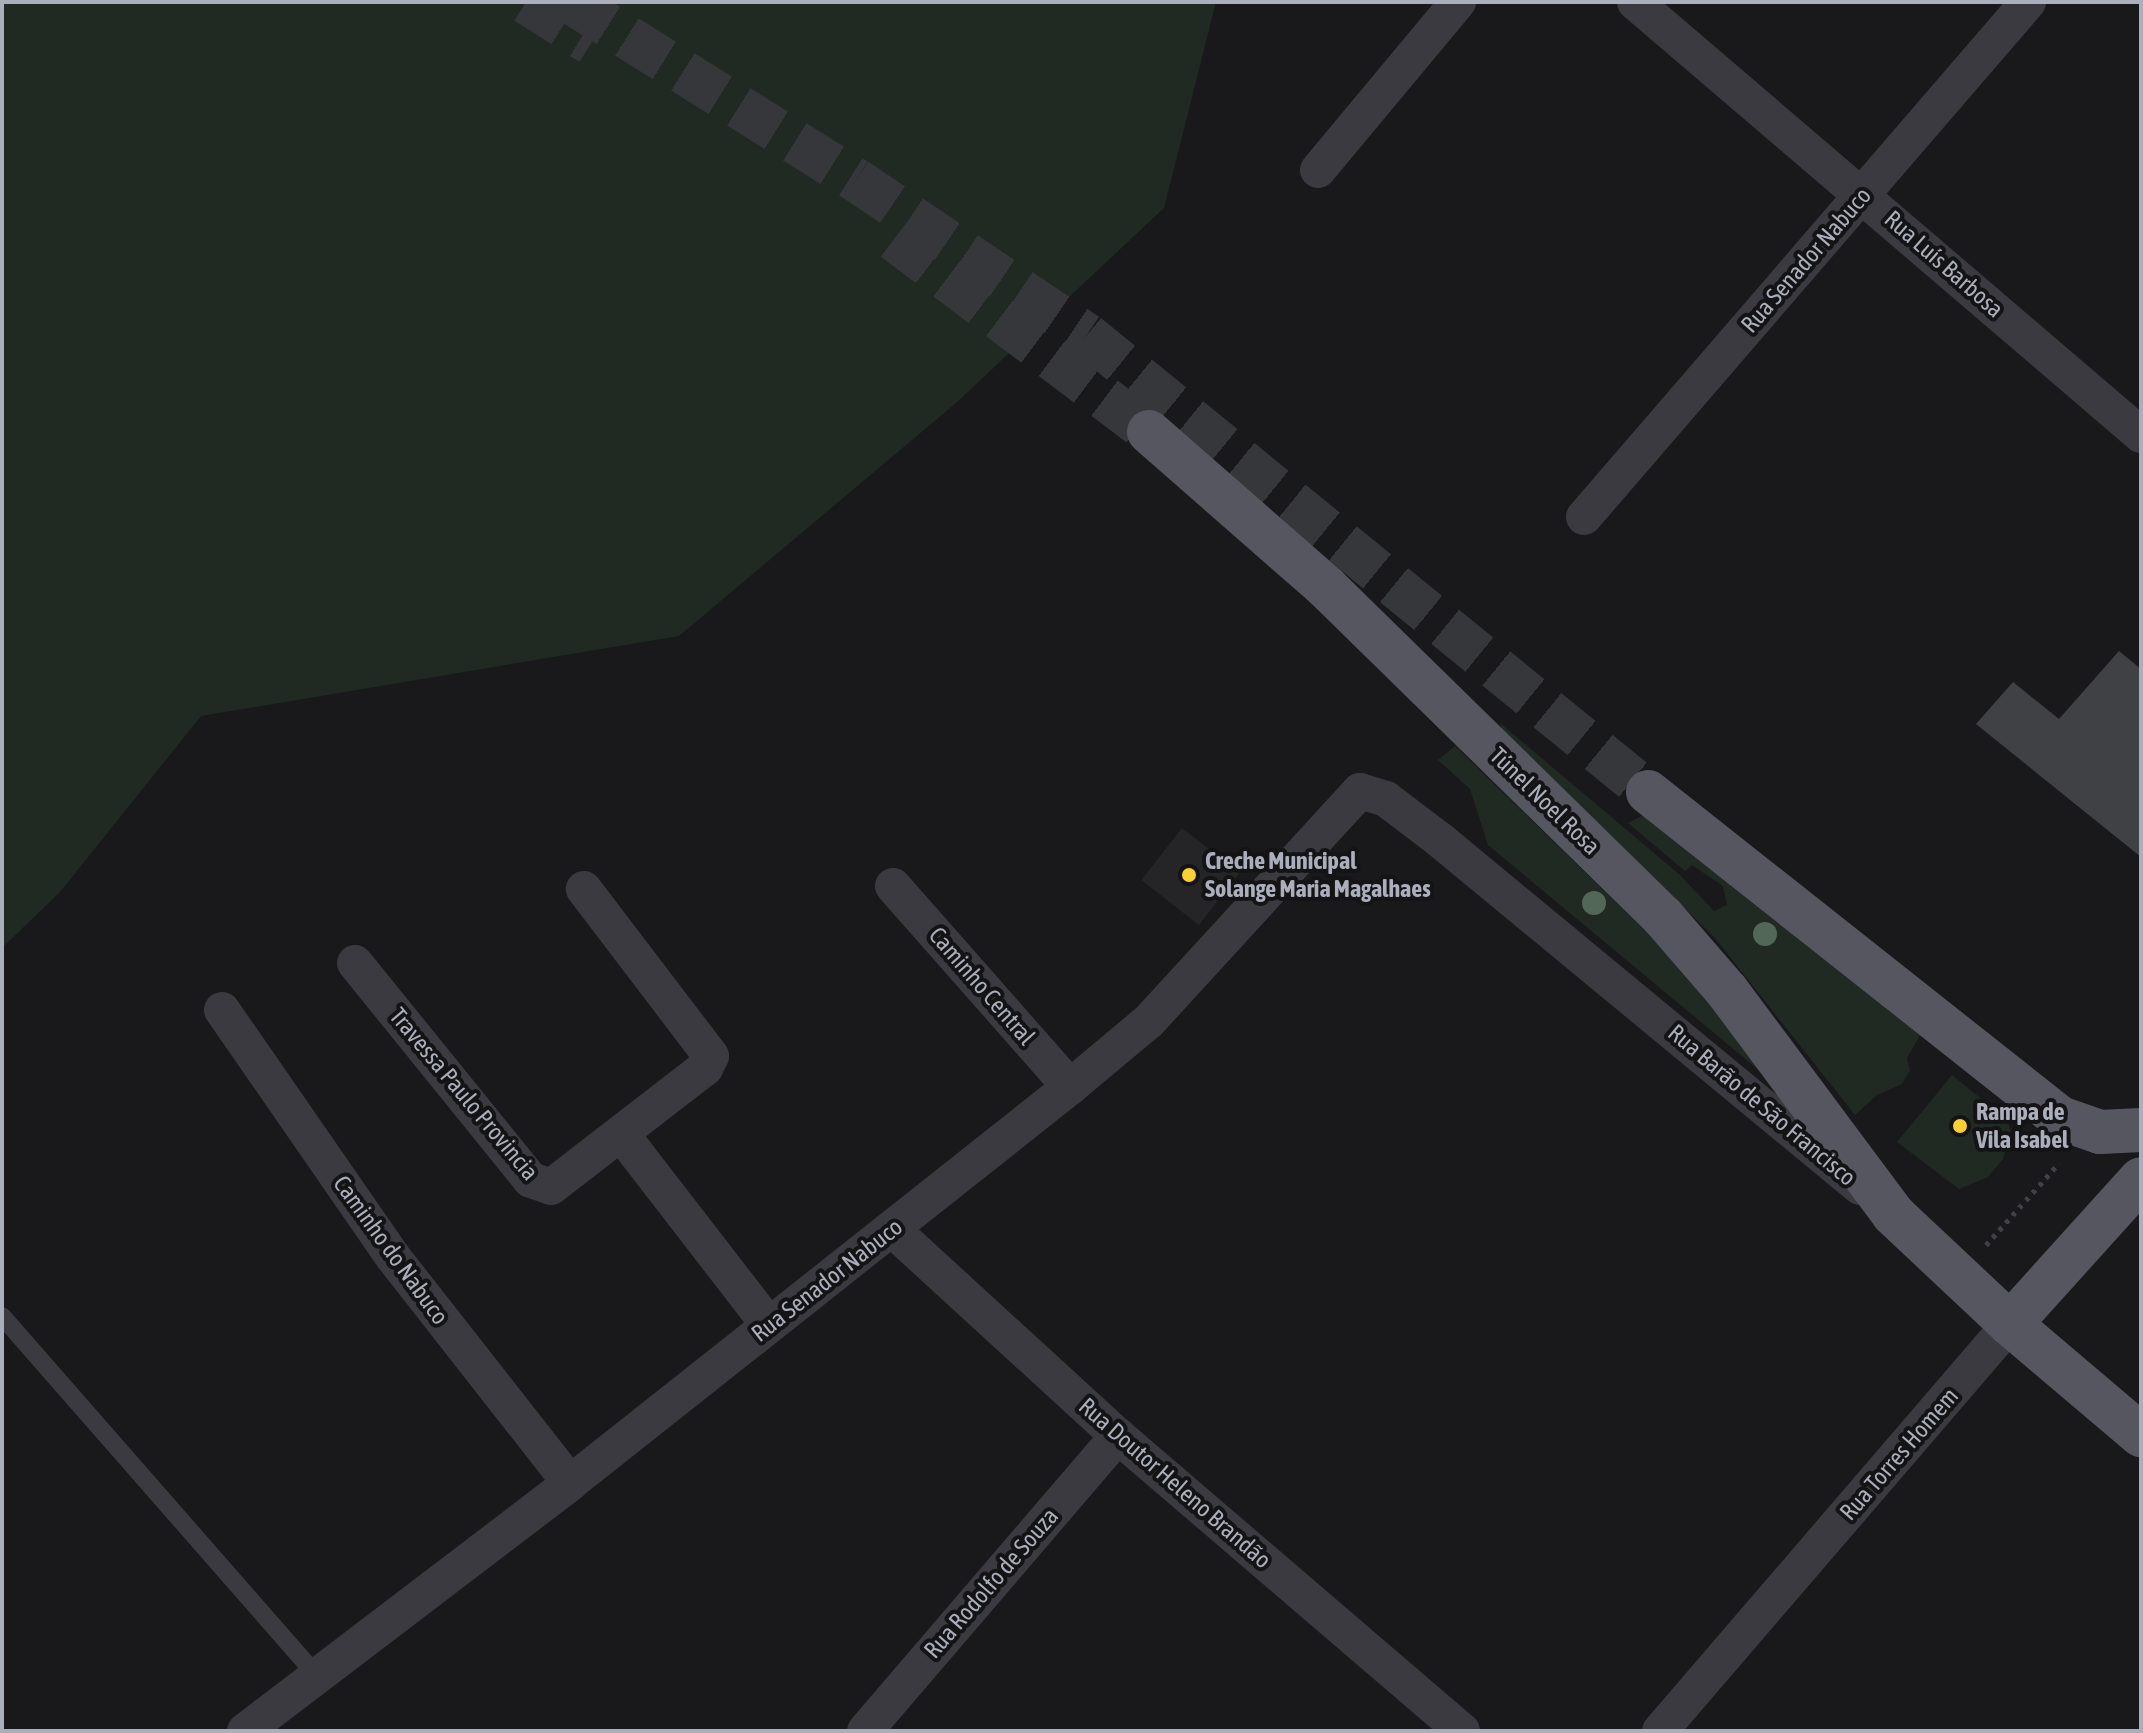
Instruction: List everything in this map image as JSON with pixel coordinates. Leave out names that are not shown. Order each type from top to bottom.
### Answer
[{"type":"main road","name":"Túnel Noel Rosa","points":[[1149,432],[1326,587],[1663,917],[1727,991],[1893,1214]]},
{"type":"main road","points":[[1648,792],[2060,1118],[2100,1132],[2141,1130]]},
{"type":"main road","name":"Rua Torres Homem","points":[[2010,1324],[2141,1179]]},
{"type":"main road","name":"Rua Barão de São Francisco","points":[[1893,1214],[2010,1324],[2141,1435]]},
{"type":"street","points":[[1318,170],[1458,2]]},
{"type":"street","name":"Rua Luís Barbosa","points":[[1635,2],[2141,435]]},
{"type":"street","name":"Rua Senador Nabuco","points":[[1584,517],[2028,2]]},
{"type":"street","name":"Rua Senador Nabuco","points":[[245,1731],[570,1483],[893,1230],[1149,1021],[1351,796],[1370,791]]},
{"type":"street","name":"Rua Barão de São Francisco","points":[[1370,791],[1440,840],[1611,976],[1893,1214]]},
{"type":"street","name":"Caminho Central","points":[[893,886],[1070,1087]]},
{"type":"street","name":"Travessa Paulo Provincia","points":[[355,963],[531,1180],[551,1187],[705,1068],[711,1056],[584,889]]},
{"type":"street","name":"Caminho do Nabuco","points":[[222,1010],[393,1257],[570,1483]]},
{"type":"street","points":[[622,1135],[769,1325]]},
{"type":"street","name":"Rua Doutor Heleno Brandão","points":[[893,1230],[1118,1436],[1462,1731]]},
{"type":"street","name":"Rua Torres Homem","points":[[1660,1731],[2010,1324]]},
{"type":"street","name":"Rua Rodolfo de Souza","points":[[865,1731],[1118,1436]]},
{"type":"lane","points":[[2,1316],[317,1676]]},
{"type":"path","points":[[1976,1255],[2064,1157]]},
{"type":"shaded area","points":[[2,2],[1216,2],[1164,208],[956,403],[679,636],[201,716],[60,892],[2,948]]},
{"type":"shaded area","points":[[1500,723],[1680,875],[1714,911],[1727,905],[1723,886],[1692,865],[1685,871],[1628,823],[1646,814],[1923,1030],[1907,1058],[1910,1070],[1902,1084],[1877,1095],[1855,1115],[1715,938],[1503,732]]},
{"type":"shaded area","points":[[1455,746],[1673,958],[1772,1081],[1488,845],[1470,789],[1438,760]]},
{"type":"shaded area","name":"Creche Municipal Solange Maria Magalhaes","points":[[1182,828],[1240,873],[1199,925],[1141,880]]},
{"type":"shaded area","name":"Rampa de Vila Isabel","points":[[1952,1075],[2007,1120],[2011,1132],[2003,1159],[1988,1177],[1959,1189],[1897,1142]]},
{"type":"building","points":[[2119,651],[2141,669],[2141,857],[1976,724],[2013,682],[2059,719]]},
{"type":"tunnel","points":[[526,2],[591,43]]},
{"type":"tunnel","points":[[571,2],[856,180],[1087,335],[1648,792]]},
{"type":"tunnel","points":[[894,239],[1149,432]]},
{"type":"place","name":"Creche Municipal Solange Maria Magalhaes","points":[[1189,875]]},
{"type":"place","name":"Rampa de Vila Isabel","points":[[1960,1126]]}]
